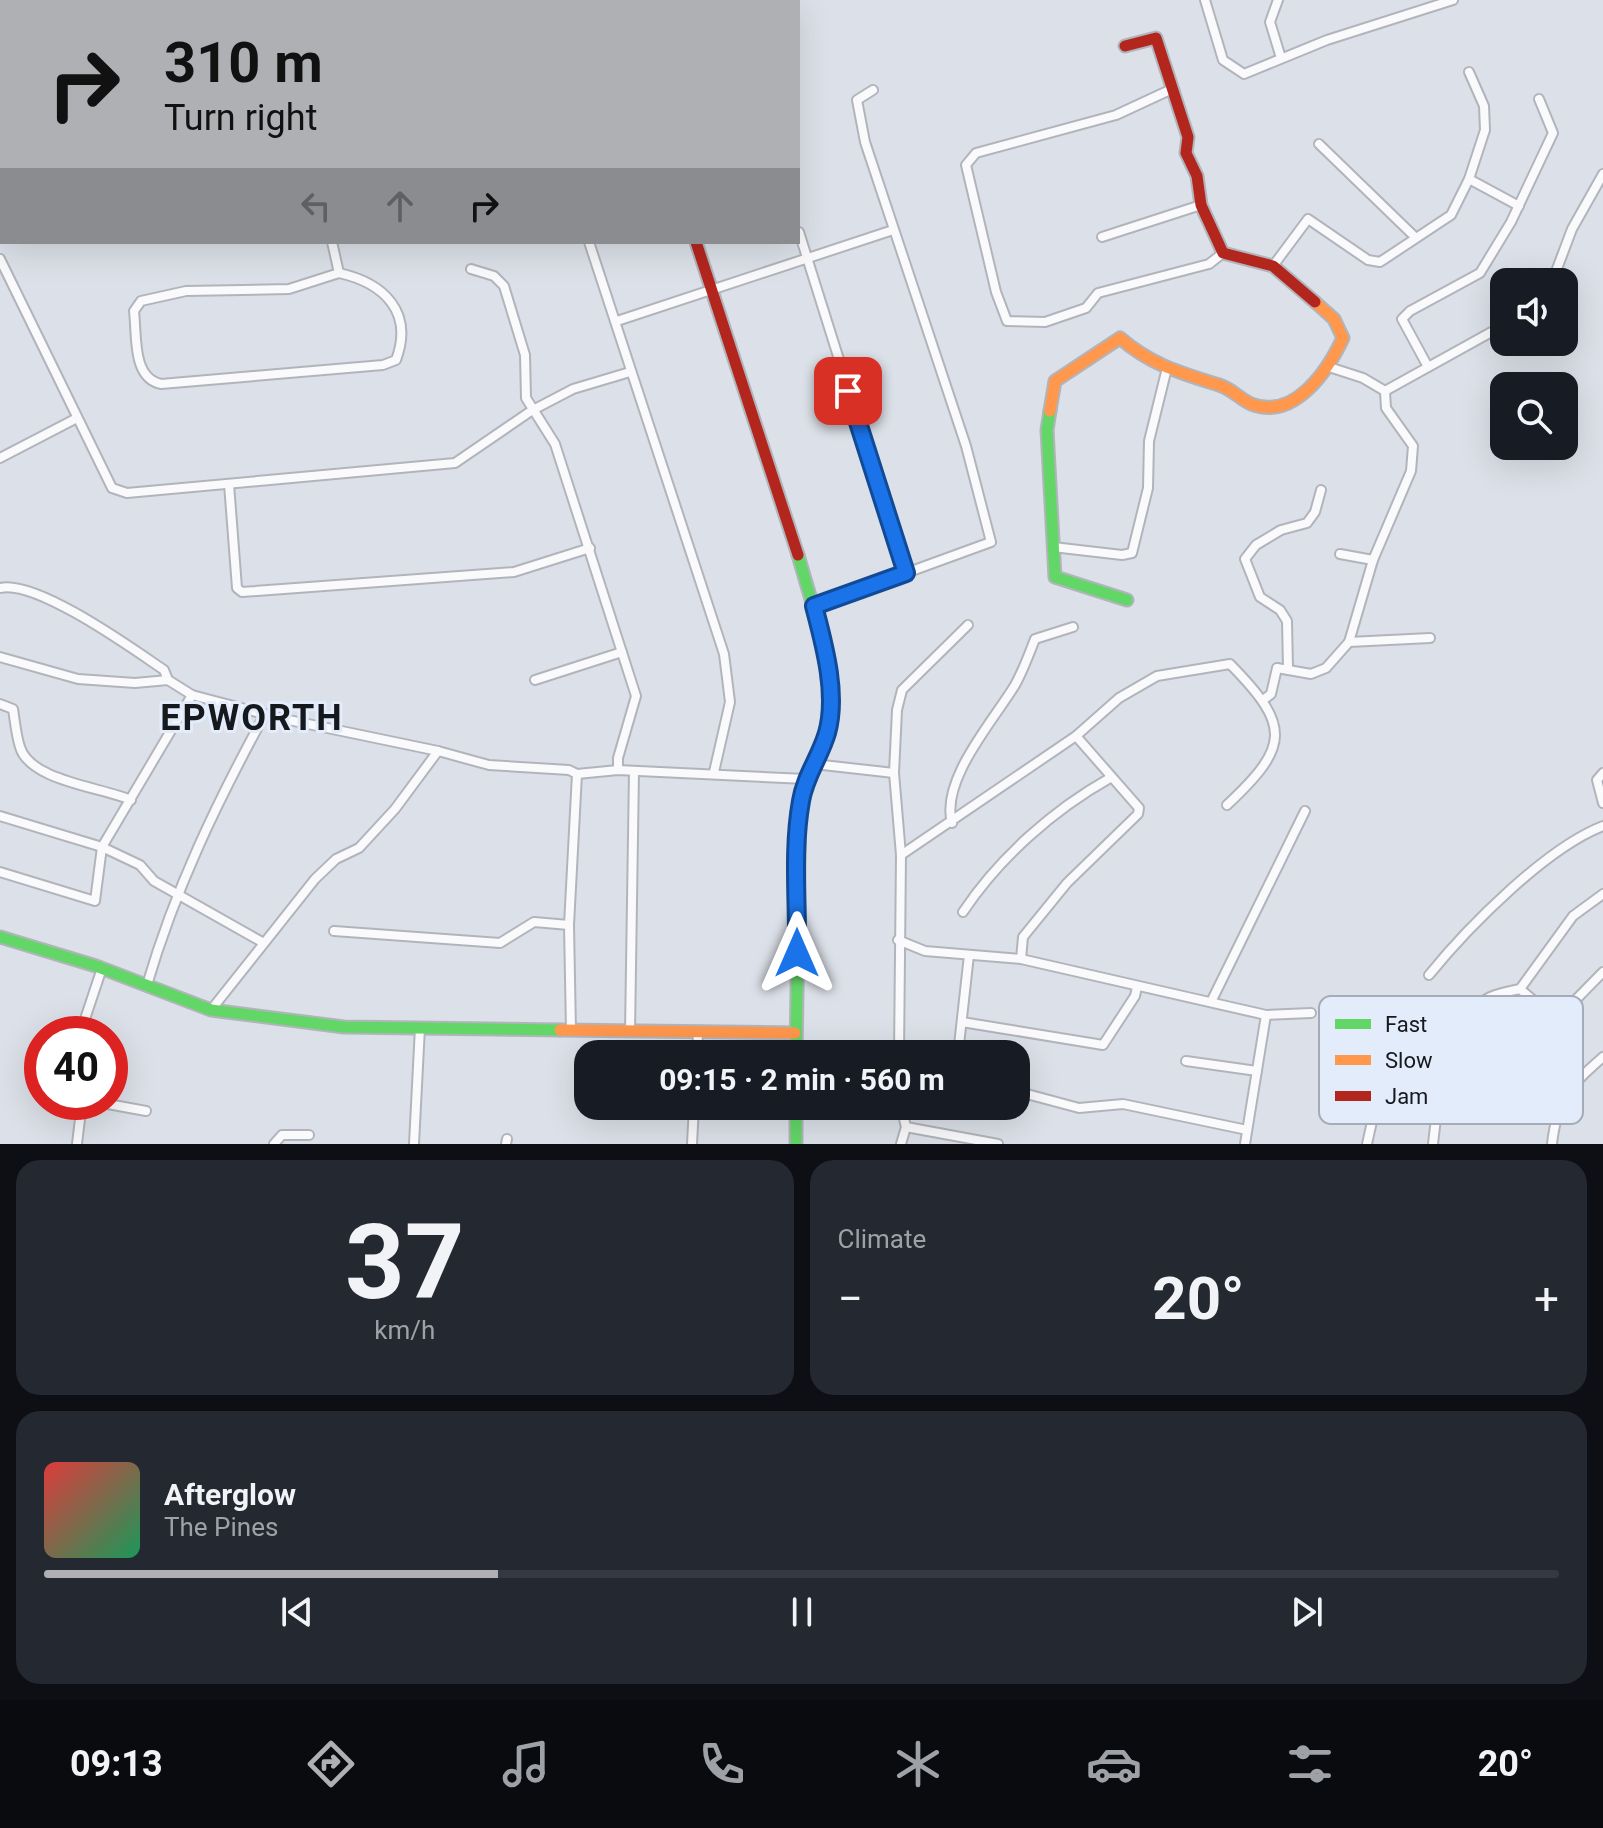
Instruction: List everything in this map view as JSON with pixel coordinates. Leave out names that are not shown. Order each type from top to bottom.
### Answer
[{"type":"street","points":[[1205,0],[1223,60],[1232,69],[1244,74],[1394,16],[1453,0]]},
{"type":"street","points":[[1278,0],[1270,22],[1281,58]]},
{"type":"street","points":[[1125,46],[1156,38],[1188,137],[1186,153],[1197,176],[1201,205],[1223,253],[1273,266],[1334,319],[1343,338],[1329,367],[1306,394],[1284,405],[1253,405],[1232,389],[1166,372],[1144,361],[1120,338],[1055,381],[1047,430],[1055,577],[1127,600]]},
{"type":"street","points":[[1273,266],[1308,219],[1368,260],[1380,262],[1451,215],[1469,179],[1485,130],[1484,106],[1469,72]]},
{"type":"street","points":[[1172,89],[1116,115],[976,153],[966,165],[996,292],[1007,321],[1045,322],[1086,308],[1098,293],[1209,264],[1223,253]]},
{"type":"street","points":[[814,606],[991,542],[966,446],[865,142],[857,100],[873,90]]},
{"type":"street","points":[[1427,365],[1402,319],[1410,311],[1480,273],[1519,206],[1553,133],[1539,99]]},
{"type":"street","points":[[1319,144],[1415,237]]},
{"type":"street","points":[[1557,268],[1572,229],[1603,174]]},
{"type":"street","points":[[1469,179],[1519,206]]},
{"type":"street","points":[[1102,237],[1201,205]]},
{"type":"street","points":[[617,321],[893,230]]},
{"type":"street","points":[[800,235],[906,573]]},
{"type":"street","points":[[332,244],[339,273]]},
{"type":"street","points":[[590,244],[724,654],[730,702],[714,772]]},
{"type":"street","points":[[697,244],[814,606],[827,663],[830,715],[826,736],[806,779],[797,850],[795,1040]]},
{"type":"street","points":[[0,259],[112,488],[127,493],[455,463],[531,411],[573,389],[630,372]]},
{"type":"street","points":[[471,269],[494,276],[504,286],[525,355],[526,398],[531,411],[543,422],[555,444],[636,696],[618,758],[618,770]]},
{"type":"street","points":[[339,273],[356,277],[385,291],[394,304],[402,344],[396,360],[383,365],[161,384],[149,381],[142,373],[134,311],[141,301],[186,291],[289,289],[339,273]]},
{"type":"street","points":[[1329,367],[1363,378],[1385,391],[1394,389],[1427,365],[1490,332]]},
{"type":"street","points":[[1053,547],[1122,555],[1132,553],[1148,488],[1149,441],[1166,372]]},
{"type":"street","points":[[1263,700],[1271,694],[1272,675],[1277,668],[1311,674],[1326,668],[1349,642],[1373,560],[1411,471],[1413,446],[1386,408],[1385,391]]},
{"type":"street","points":[[0,458],[77,418]]},
{"type":"street","points":[[229,484],[237,588],[242,592],[514,572],[590,548]]},
{"type":"street","points":[[1288,668],[1287,621],[1280,610],[1260,597],[1245,559],[1256,545],[1281,530],[1307,523],[1315,512],[1321,490]]},
{"type":"street","points":[[1340,554],[1373,560]]},
{"type":"street","points":[[0,588],[26,589],[103,628],[164,670],[168,680],[192,695],[265,714],[489,765],[569,770],[577,774],[618,770],[714,772],[806,779]]},
{"type":"street","points":[[899,1040],[901,855],[894,773],[897,710],[902,690],[968,625]]},
{"type":"street","points":[[952,823],[949,812],[966,758],[1016,683],[1035,639],[1073,627]]},
{"type":"street","points":[[1349,642],[1430,638]]},
{"type":"street","points":[[535,680],[622,652]]},
{"type":"street","points":[[0,657],[78,679],[135,683],[168,680]]},
{"type":"street","points":[[901,855],[1076,736],[1119,698],[1157,676],[1230,664],[1263,700],[1275,727],[1277,743],[1253,780],[1227,805]]},
{"type":"street","points":[[0,872],[95,901],[102,847],[192,695]]},
{"type":"street","points":[[0,704],[13,709],[20,749],[29,763],[56,778],[107,789],[131,800]]},
{"type":"street","points":[[147,985],[177,894],[210,816],[265,714]]},
{"type":"street","points":[[1021,959],[1023,937],[1058,894],[1138,814],[1139,808],[1076,736]]},
{"type":"street","points":[[211,1010],[315,879],[336,859],[359,848],[386,819],[438,751]]},
{"type":"street","points":[[814,764],[894,773]]},
{"type":"street","points":[[630,1032],[634,771]]},
{"type":"street","points":[[1603,773],[1597,780],[1603,803]]},
{"type":"street","points":[[571,1031],[569,925],[577,774]]},
{"type":"street","points":[[963,912],[985,880],[1021,845],[1110,778]]},
{"type":"street","points":[[1211,1002],[1305,811]]},
{"type":"street","points":[[0,816],[102,847],[140,865],[154,881],[262,942]]},
{"type":"street","points":[[1429,975],[1449,951],[1554,854],[1603,826]]},
{"type":"street","points":[[1494,996],[1520,989],[1573,916],[1603,894]]},
{"type":"street","points":[[334,931],[500,943],[534,922],[569,925]]},
{"type":"street","points":[[0,937],[102,968],[211,1010],[344,1027],[795,1033]]},
{"type":"street","points":[[898,940],[925,951],[1021,959],[1266,1015],[1311,1013]]},
{"type":"street","points":[[960,1040],[969,955]]},
{"type":"street","points":[[86,1016],[102,968]]},
{"type":"street","points":[[1580,996],[1603,972]]},
{"type":"street","points":[[962,1022],[1103,1045],[1135,996],[1137,987]]},
{"type":"street","points":[[1520,989],[1528,996]]},
{"type":"street","points":[[1245,1144],[1266,1015]]},
{"type":"street","points":[[414,1144],[420,1027]]},
{"type":"street","points":[[698,1033],[698,1040]]},
{"type":"street","points":[[1583,1075],[1603,1057]]},
{"type":"street","points":[[1186,1061],[1257,1071]]},
{"type":"street","points":[[1030,1095],[1079,1108],[1123,1104],[1247,1130]]},
{"type":"street","points":[[128,1108],[146,1111]]},
{"type":"street","points":[[77,1144],[80,1120]]},
{"type":"street","points":[[692,1144],[693,1120]]},
{"type":"street","points":[[796,1120],[796,1144]]},
{"type":"street","points":[[901,1144],[906,1127],[904,1120]]},
{"type":"street","points":[[1367,1144],[1371,1124]]},
{"type":"street","points":[[1433,1144],[1436,1124]]},
{"type":"street","points":[[1552,1144],[1554,1124]]},
{"type":"street","points":[[906,1127],[998,1144]]},
{"type":"street","points":[[274,1144],[282,1135],[309,1135]]},
{"type":"traffic: fast","points":[[1050,411],[1047,430],[1055,577],[1127,600]]},
{"type":"traffic: fast","points":[[796,1040],[800,803],[827,734],[831,703],[822,637],[798,555]]},
{"type":"traffic: fast","points":[[0,937],[96,966],[211,1010],[344,1027],[560,1030]]},
{"type":"traffic: fast","points":[[796,1120],[796,1144]]},
{"type":"traffic: slow","points":[[1050,411],[1055,381],[1120,338],[1155,362],[1224,387],[1251,404],[1267,407],[1282,405],[1295,399],[1319,377],[1343,338],[1334,319],[1315,302]]},
{"type":"traffic: slow","points":[[560,1030],[795,1033]]},
{"type":"traffic: jam","points":[[1125,46],[1156,38],[1188,137],[1186,153],[1197,176],[1201,205],[1223,253],[1273,266],[1315,302]]},
{"type":"traffic: jam","points":[[697,244],[798,555]]},
{"type":"district","name":"EPWORTH","points":[[252,717]]},
{"type":"route","points":[[797,953],[800,803],[806,779],[826,736],[830,715],[827,663],[814,606],[906,573],[848,391]]}]
